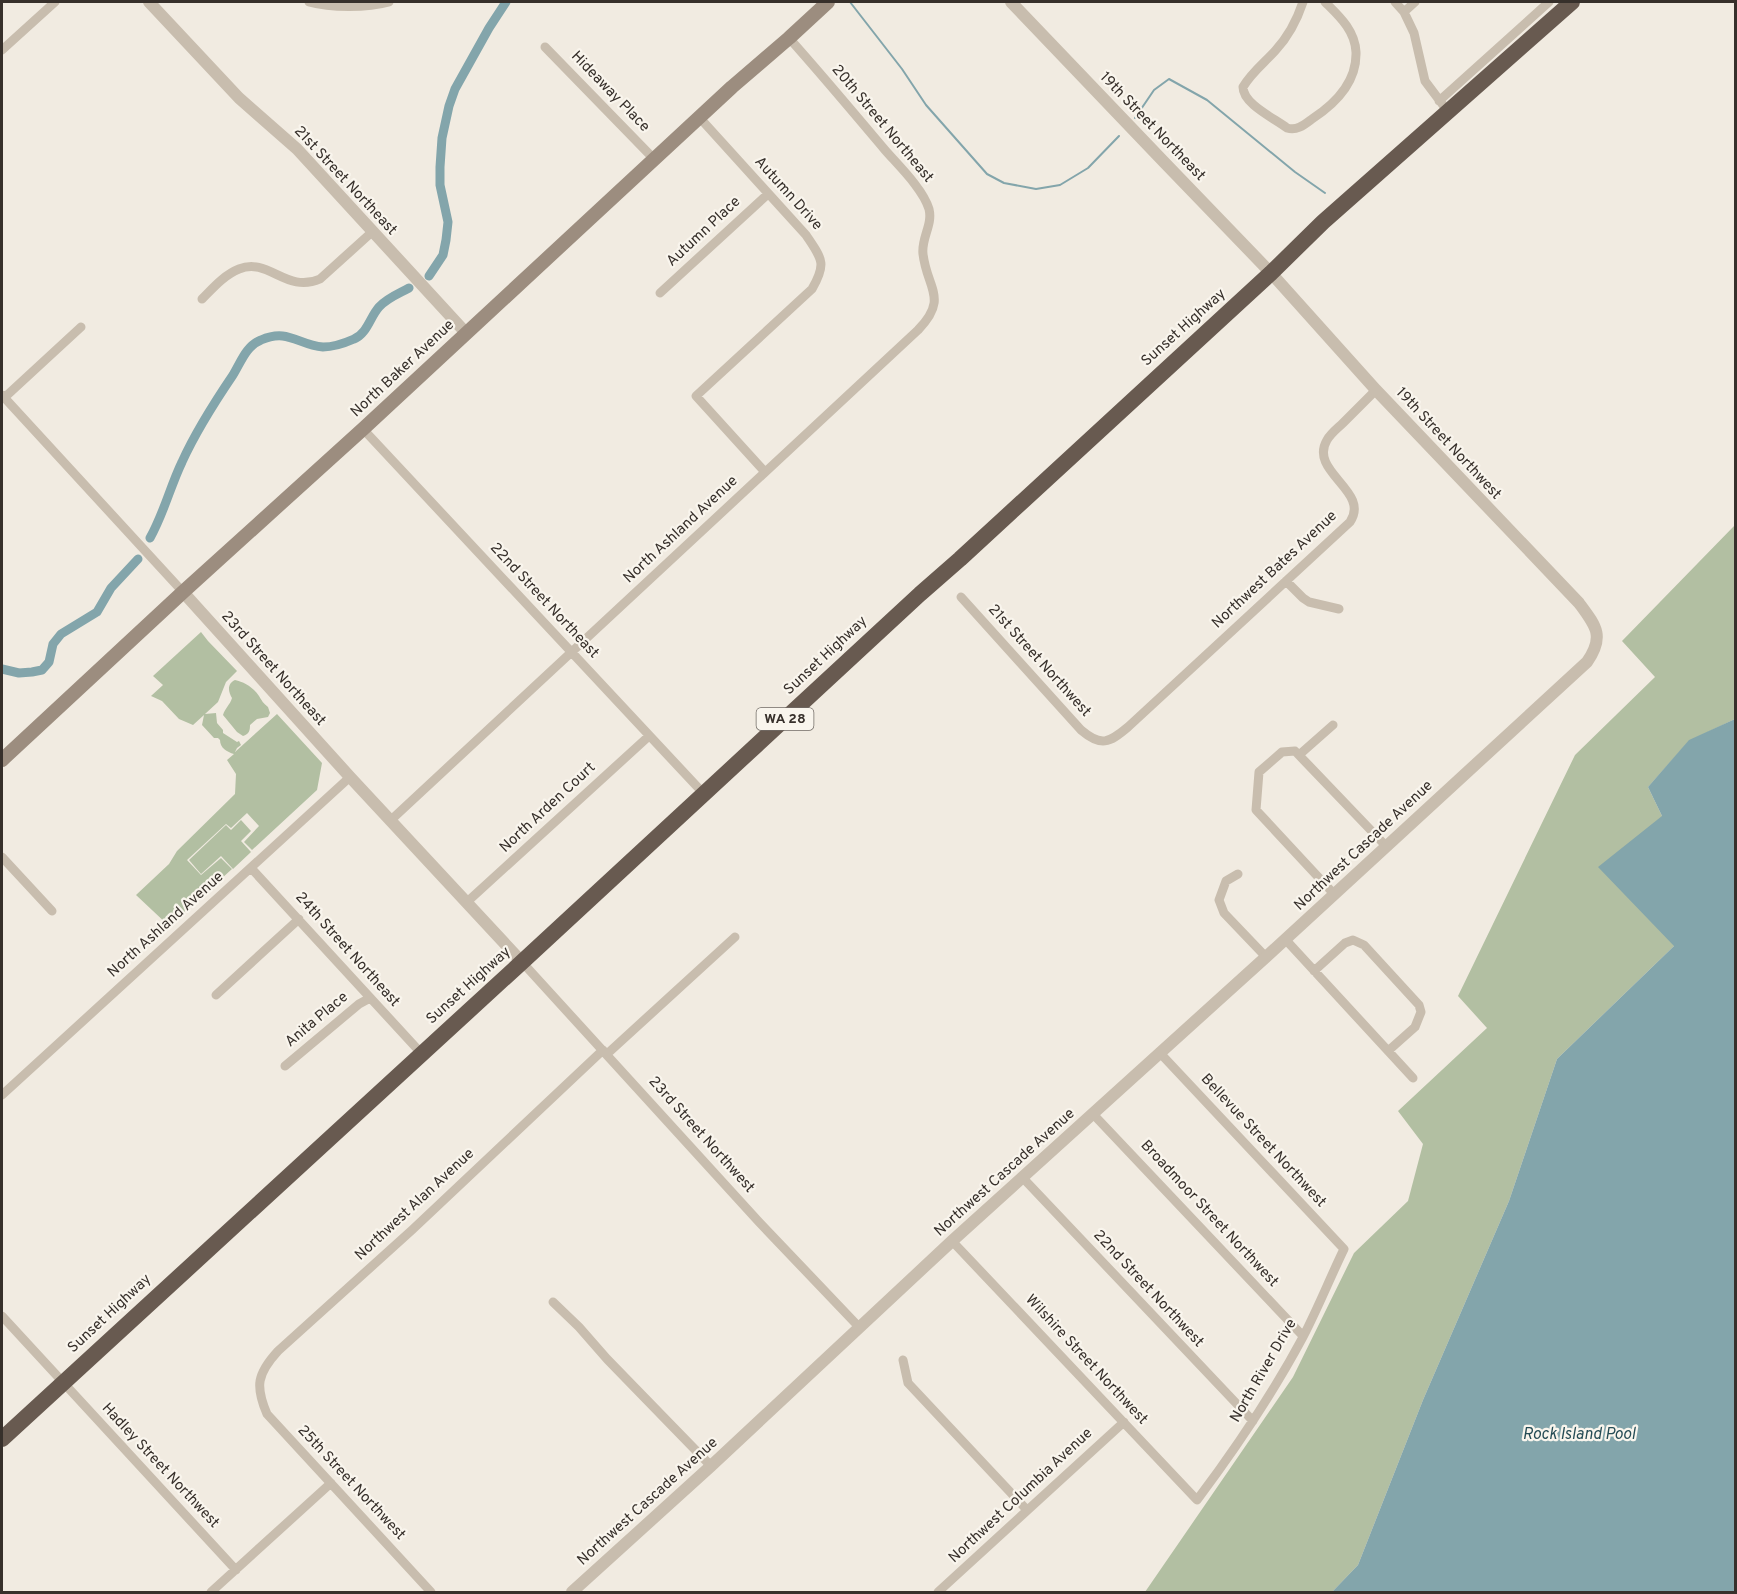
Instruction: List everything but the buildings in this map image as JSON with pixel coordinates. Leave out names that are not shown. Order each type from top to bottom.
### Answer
[{"type":"highway","name":"Sunset Highway","points":[[2,1439],[1271,273],[1444,106],[1572,2]]},
{"type":"main road","name":"North Baker Avenue","points":[[2,760],[699,117],[828,2]]},
{"type":"street","points":[[2,50],[55,2]]},
{"type":"street","name":"21st Street Northeast","points":[[149,2],[239,98],[297,149],[466,333]]},
{"type":"street","points":[[309,2],[370,6],[388,2]]},
{"type":"street","name":"19th Street Northeast","points":[[1011,2],[1271,273]]},
{"type":"street","points":[[1303,2],[1288,34],[1243,87],[1243,93],[1252,105],[1293,130],[1301,127],[1333,104],[1350,80],[1354,69],[1356,51],[1352,34],[1341,18],[1325,2]]},
{"type":"street","points":[[1395,2],[1404,12],[1414,33],[1425,81],[1444,106]]},
{"type":"street","points":[[1404,12],[1415,2]]},
{"type":"street","name":"Sunset Highway","points":[[1444,106],[1549,2]]},
{"type":"street","name":"20th Street Northeast","points":[[789,38],[919,191],[929,212],[930,220],[926,238]]},
{"type":"street","name":"Hideaway Place","points":[[545,47],[654,159]]},
{"type":"street","name":"Autumn Drive","points":[[699,117],[807,235],[820,255],[821,273],[812,289],[696,396],[765,472]]},
{"type":"street","name":"Autumn Place","points":[[660,293],[768,194]]},
{"type":"street","points":[[202,299],[229,275],[238,269],[249,267],[266,270],[299,283],[320,279],[372,232]]},
{"type":"street","name":"North Ashland Avenue","points":[[391,820],[926,321],[932,312],[935,300],[923,254],[926,238]]},
{"type":"street","name":"19th Street Northwest","points":[[1271,273],[1376,390],[1579,603],[1593,622],[1598,639]]},
{"type":"street","points":[[3,397],[81,327]]},
{"type":"street","name":"Northwest Bates Avenue","points":[[1128,727],[1345,527],[1353,517],[1354,502],[1351,495],[1331,472],[1327,464],[1325,447],[1327,439],[1376,390]]},
{"type":"street","name":"23rd Street Northeast","points":[[3,397],[522,962]]},
{"type":"street","name":"22nd Street Northeast","points":[[363,429],[704,794]]},
{"type":"street","points":[[1286,581],[1309,602],[1339,609]]},
{"type":"street","name":"21st Street Northwest","points":[[961,597],[1087,735],[1099,742],[1104,742],[1114,738],[1128,727]]},
{"type":"street","name":"Northwest Cascade Avenue","points":[[572,1593],[952,1241],[1587,662],[1595,651],[1598,639]]},
{"type":"street","points":[[1299,755],[1333,725]]},
{"type":"street","name":"North Arden Court","points":[[467,902],[649,736]]},
{"type":"street","points":[[1334,894],[1256,810],[1259,772],[1282,752],[1295,751],[1386,846]]},
{"type":"street","name":"North Ashland Avenue","points":[[2,1095],[350,777]]},
{"type":"street","points":[[2,857],[52,911]]},
{"type":"street","name":"24th Street Northeast","points":[[251,868],[421,1053]]},
{"type":"street","points":[[1238,874],[1226,881],[1219,900],[1224,913],[1266,957]]},
{"type":"street","points":[[216,995],[298,919]]},
{"type":"street","name":"Northwest Alan Avenue","points":[[259,1389],[263,1371],[278,1351],[605,1052],[735,938]]},
{"type":"street","points":[[1285,939],[1413,1078]]},
{"type":"street","points":[[1314,971],[1345,943],[1353,940],[1364,945],[1419,1005],[1421,1012],[1415,1027],[1388,1051]]},
{"type":"street","name":"23rd Street Northwest","points":[[522,962],[759,1222],[859,1327]]},
{"type":"street","name":"Anita Place","points":[[285,1066],[359,1004],[370,998]]},
{"type":"street","name":"Bellevue Street Northwest","points":[[1160,1053],[1344,1249]]},
{"type":"street","name":"Broadmoor Street Northwest","points":[[1093,1114],[1303,1336]]},
{"type":"street","name":"22nd Street Northwest","points":[[1022,1177],[1253,1421]]},
{"type":"street","name":"Wilshire Street Northwest","points":[[952,1241],[1197,1500]]},
{"type":"street","name":"North River Drive","points":[[1197,1500],[1253,1421],[1303,1336],[1344,1249]]},
{"type":"street","points":[[553,1302],[711,1466]]},
{"type":"street","name":"Hadley Street Northwest","points":[[2,1316],[236,1570]]},
{"type":"street","points":[[903,1360],[908,1383],[1027,1510]]},
{"type":"street","name":"25th Street Northwest","points":[[259,1389],[267,1414],[431,1593]]},
{"type":"street","name":"Northwest Columbia Avenue","points":[[938,1593],[1124,1422]]},
{"type":"street","points":[[211,1593],[331,1483]]},
{"type":"green space","points":[[1735,525],[1735,719],[1689,741],[1648,787],[1662,816],[1674,946],[1557,1059],[1509,1201],[1423,1400],[1358,1565],[1332,1592],[1145,1592],[1293,1377],[1354,1253],[1408,1201],[1423,1144],[1398,1111],[1487,1028],[1458,996],[1575,755],[1655,677],[1622,641]]},
{"type":"green space","points":[[201,632],[237,671],[226,682],[218,702],[205,714],[216,713],[217,723],[223,733],[239,741],[241,745],[235,752],[277,714],[322,763],[317,790],[252,850],[244,842],[259,826],[247,813],[231,828],[226,824],[187,860],[201,875],[221,858],[232,869],[169,926],[136,895],[169,864],[177,851],[235,794],[236,774],[227,760],[234,754],[224,749],[220,740],[214,738],[202,725],[204,715],[193,725],[179,719],[162,701],[151,696],[163,685],[153,676]]},
{"type":"green space","points":[[235,680],[254,690],[270,713],[268,717],[257,719],[250,725],[248,733],[243,736],[223,715],[232,698],[229,686]]},
{"type":"green space","points":[[241,820],[251,831],[241,841],[251,852],[233,869],[221,856],[201,874],[189,860],[226,825],[231,830]]},
{"type":"water","name":"Rock Island Pool","points":[[1735,719],[1735,1592],[1332,1592],[1358,1565],[1423,1400],[1509,1201],[1557,1059],[1674,946],[1598,867],[1662,816],[1648,787],[1689,740]]},
{"type":"waterway","points":[[429,276],[443,255],[446,240],[448,222],[440,185],[440,167],[442,138],[449,106],[455,89],[506,2]]},
{"type":"waterway","points":[[850,2],[902,69],[926,105],[987,174],[1004,183],[1036,189],[1060,185],[1088,168],[1119,136]]},
{"type":"waterway","points":[[1135,118],[1154,90],[1169,79],[1207,100],[1295,172],[1325,193]]},
{"type":"waterway","points":[[150,538],[193,439],[251,346],[261,340],[279,336],[323,347],[347,342],[362,333],[382,304],[409,288]]},
{"type":"waterway","points":[[2,669],[19,673],[42,670],[49,662],[53,644],[61,634],[97,612],[111,588],[138,559]]}]
